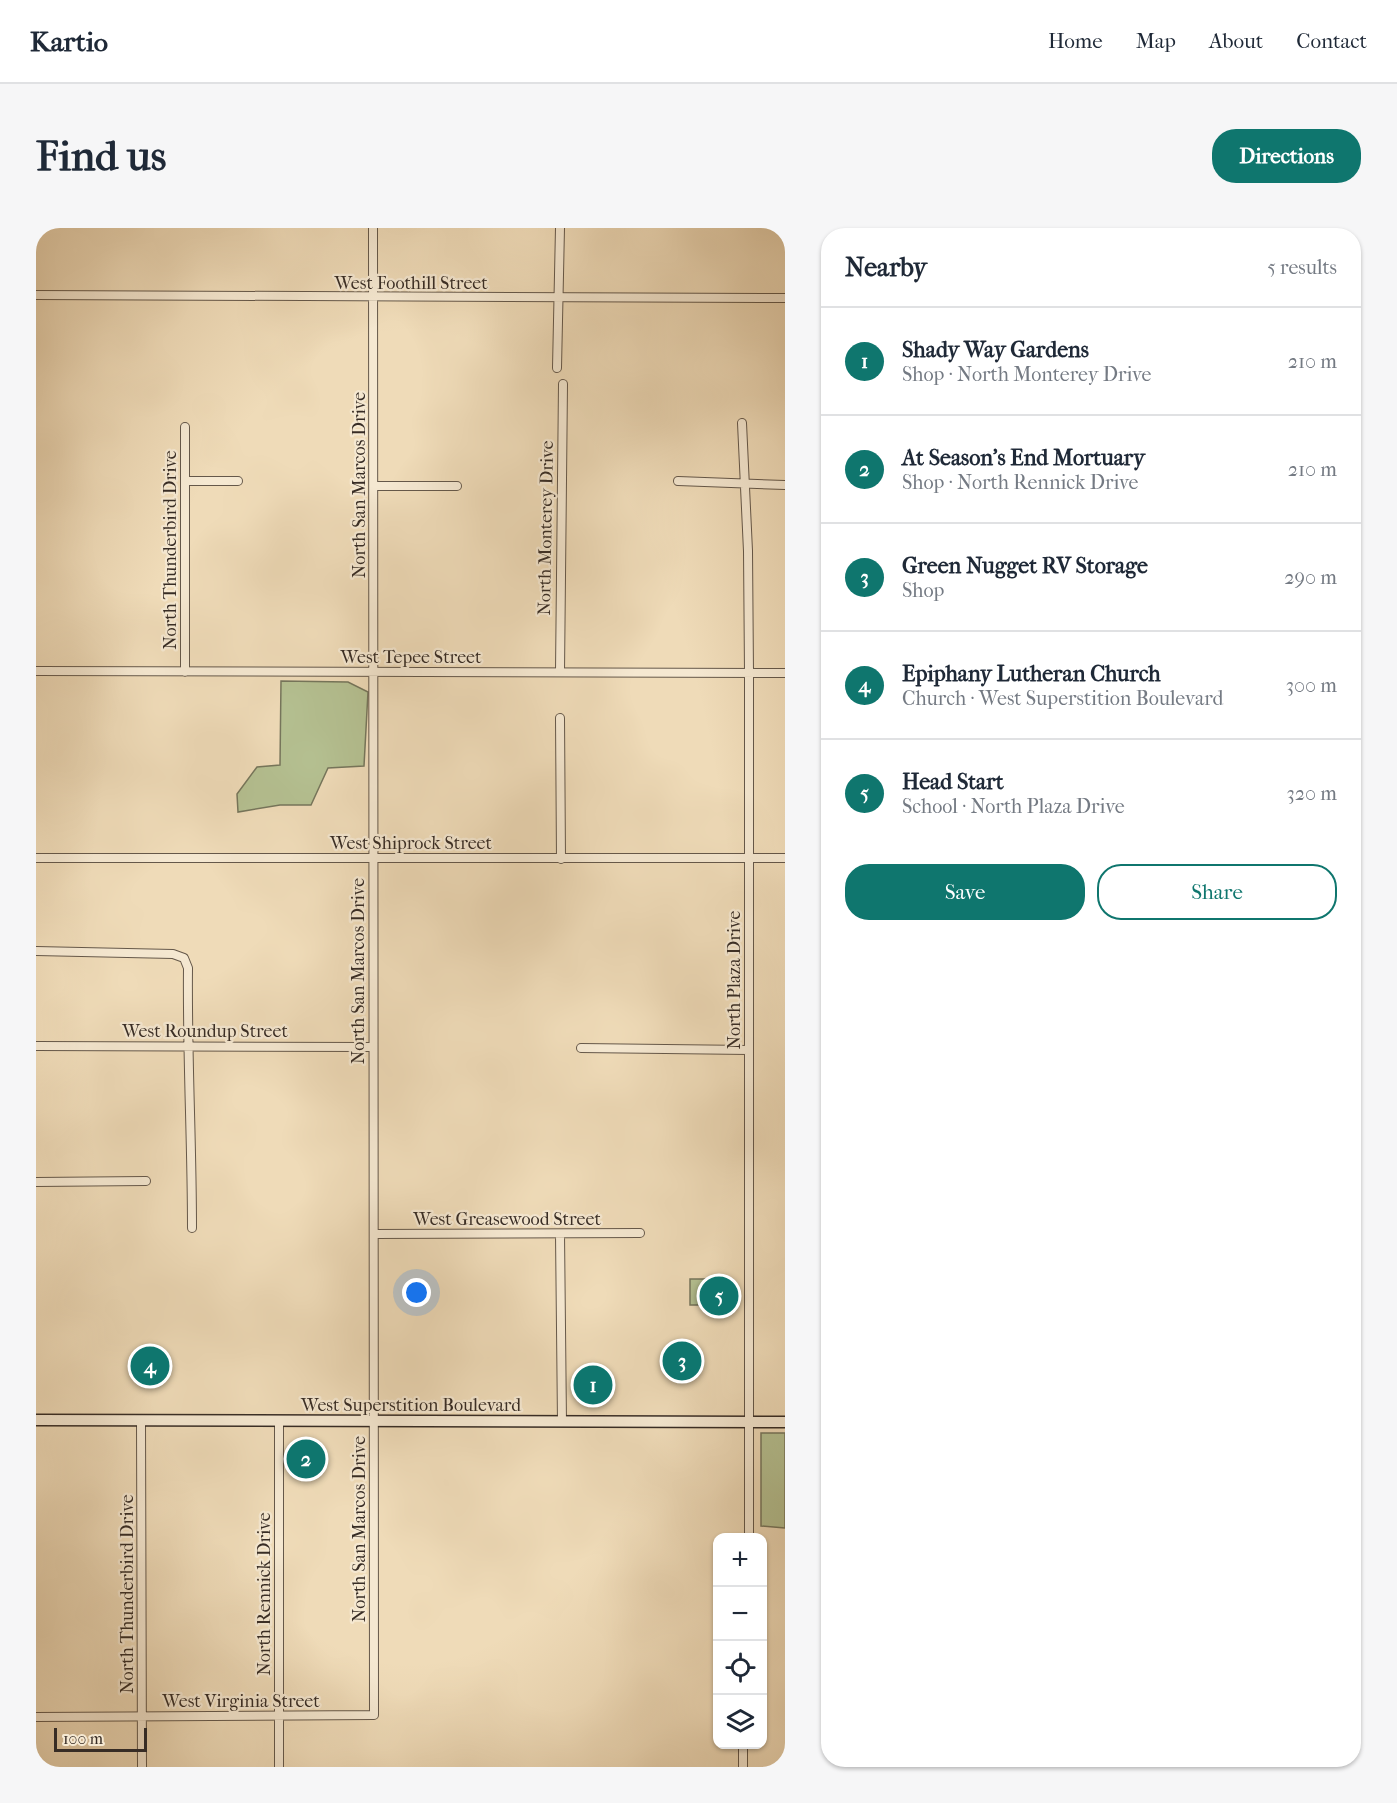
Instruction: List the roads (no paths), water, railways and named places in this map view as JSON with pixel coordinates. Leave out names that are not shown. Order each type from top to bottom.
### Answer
[{"type":"main road","name":"West Superstition Boulevard","points":[[36,1420],[785,1422]]},
{"type":"street","name":"North San Marcos Drive","points":[[373,228],[374,1715]]},
{"type":"street","points":[[557,368],[560,228]]},
{"type":"street","name":"West Foothill Street","points":[[36,295],[785,298]]},
{"type":"street","name":"North Monterey Drive","points":[[560,672],[563,384]]},
{"type":"street","name":"North Plaza Drive","points":[[742,423],[749,673],[749,1533]]},
{"type":"street","name":"North Thunderbird Drive","points":[[185,427],[185,672]]},
{"type":"street","points":[[678,481],[711,480],[745,485],[785,485]]},
{"type":"street","points":[[185,481],[238,481]]},
{"type":"street","points":[[374,486],[457,486]]},
{"type":"street","name":"West Tepee Street","points":[[36,671],[785,673]]},
{"type":"street","points":[[560,718],[561,859]]},
{"type":"street","name":"West Shiprock Street","points":[[36,858],[552,857],[561,859],[749,860],[785,858]]},
{"type":"street","points":[[36,951],[173,954],[184,958],[188,968],[187,1046],[192,1141],[192,1228]]},
{"type":"street","name":"West Roundup Street","points":[[36,1046],[373,1047]]},
{"type":"street","points":[[581,1048],[749,1050]]},
{"type":"street","points":[[36,1182],[146,1181]]},
{"type":"street","name":"West Greasewood Street","points":[[374,1234],[639,1233]]},
{"type":"street","points":[[560,1234],[562,1422]]},
{"type":"street","name":"North Thunderbird Drive","points":[[141,1421],[142,1767]]},
{"type":"street","name":"North Rennick Drive","points":[[279,1421],[279,1767]]},
{"type":"street","name":"West Virginia Street","points":[[36,1717],[374,1715]]},
{"type":"street","points":[[743,1749],[743,1767]]},
{"type":"place","name":"Head Start","points":[[719,1296]]},
{"type":"place","name":"Green Nugget RV Storage","points":[[682,1361]]},
{"type":"place","name":"Epiphany Lutheran Church","points":[[150,1366]]},
{"type":"place","name":"Shady Way Gardens","points":[[593,1385]]},
{"type":"place","name":"At Season's End Mortuary","points":[[306,1459]]}]
